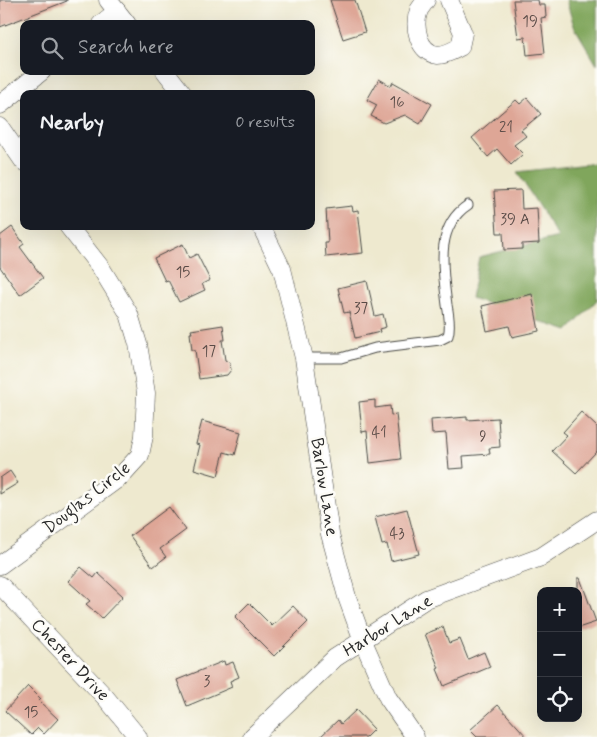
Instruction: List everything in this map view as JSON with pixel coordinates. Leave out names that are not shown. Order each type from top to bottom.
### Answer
[{"type":"street","points":[[426,0],[420,9],[417,25],[421,44],[427,52],[439,55],[448,53],[460,46],[464,33],[450,0]]},
{"type":"street","points":[[106,20],[117,12]]},
{"type":"street","points":[[0,105],[37,75]]},
{"type":"street","points":[[168,75],[180,90]]},
{"type":"street","points":[[0,127],[20,156]]},
{"type":"street","name":"Douglas Circle","points":[[0,565],[120,477],[140,455],[144,436],[146,393],[136,336],[129,314],[101,268],[71,230]]},
{"type":"street","name":"Barlow Lane","points":[[263,230],[282,269],[304,358],[330,534],[347,597],[388,698],[416,737]]},
{"type":"street","name":"Harbor Lane","points":[[252,737],[336,658],[426,600],[541,557],[597,520]]},
{"type":"street","name":"Chester Drive","points":[[0,585],[106,698],[138,737]]},
{"type":"lane","points":[[304,358],[341,358],[375,348],[440,340],[448,336],[450,322],[443,271],[443,249],[451,222],[458,211],[468,205]]},
{"type":"green space","points":[[566,0],[597,0],[597,65],[574,26]]},
{"type":"green space","points":[[597,163],[597,300],[568,331],[471,298],[479,257],[558,237],[517,172]]},
{"type":"building","points":[[0,0],[67,0],[67,1],[0,27]]},
{"type":"building","points":[[330,0],[355,0],[365,32],[343,39]]},
{"type":"building","points":[[513,0],[538,0],[539,5],[545,5],[546,17],[541,18],[545,53],[527,55],[525,37],[518,38]]},
{"type":"building","points":[[379,79],[391,86],[393,82],[432,104],[420,124],[405,115],[384,123],[371,116],[377,105],[367,100]]},
{"type":"building","points":[[527,98],[541,114],[521,130],[526,136],[514,145],[523,154],[511,165],[497,149],[488,157],[472,138],[516,100],[520,104]]},
{"type":"building","points":[[521,190],[522,209],[537,208],[539,243],[522,244],[522,249],[504,250],[503,233],[497,233],[494,191]]},
{"type":"building","points":[[352,206],[353,211],[358,210],[363,253],[326,257],[325,243],[328,243],[326,209]]},
{"type":"building","points":[[12,227],[24,244],[20,247],[43,278],[20,295],[0,267],[0,236]]},
{"type":"building","points":[[183,244],[189,258],[197,254],[210,280],[202,284],[205,290],[179,302],[168,280],[165,281],[154,258]]},
{"type":"building","points":[[367,281],[375,316],[383,314],[386,327],[379,329],[380,332],[355,338],[349,312],[344,313],[338,288]]},
{"type":"building","points":[[532,294],[539,331],[512,337],[509,326],[487,331],[482,306]]},
{"type":"building","points":[[223,325],[225,340],[222,340],[225,360],[230,363],[231,370],[227,375],[199,379],[195,350],[192,350],[191,330]]},
{"type":"building","points":[[375,400],[375,408],[390,406],[391,415],[396,414],[401,459],[370,463],[367,431],[362,432],[359,402]]},
{"type":"building","points":[[581,412],[597,427],[597,451],[576,473],[552,451],[567,435],[563,432]]},
{"type":"building","points":[[467,417],[467,420],[498,418],[500,447],[489,448],[490,454],[463,456],[464,468],[449,469],[446,433],[432,434],[431,420]]},
{"type":"building","points":[[202,421],[241,432],[235,455],[224,452],[218,476],[194,469],[200,445],[196,444]]},
{"type":"building","points":[[10,471],[18,483],[0,494],[0,478]]},
{"type":"building","points":[[169,507],[186,530],[160,549],[166,557],[153,567],[130,536]]},
{"type":"building","points":[[407,509],[419,554],[391,561],[387,544],[382,545],[375,517]]},
{"type":"building","points":[[81,567],[94,578],[98,573],[123,596],[102,618],[86,604],[90,601],[68,581]]},
{"type":"building","points":[[578,578],[580,578],[596,622],[582,627],[582,587],[578,587]]},
{"type":"building","points":[[249,603],[272,626],[293,606],[308,622],[274,656],[235,617]]},
{"type":"building","points":[[443,627],[449,643],[460,639],[468,659],[484,652],[490,667],[444,686],[425,634]]},
{"type":"building","points":[[224,661],[225,665],[233,662],[239,677],[230,681],[232,687],[187,706],[177,680]]},
{"type":"building","points":[[28,686],[41,699],[39,701],[58,719],[44,734],[38,728],[31,735],[5,711]]},
{"type":"building","points":[[498,705],[527,737],[477,737],[470,730]]},
{"type":"building","points":[[356,710],[374,729],[366,737],[320,737],[338,720],[341,724]]}]
